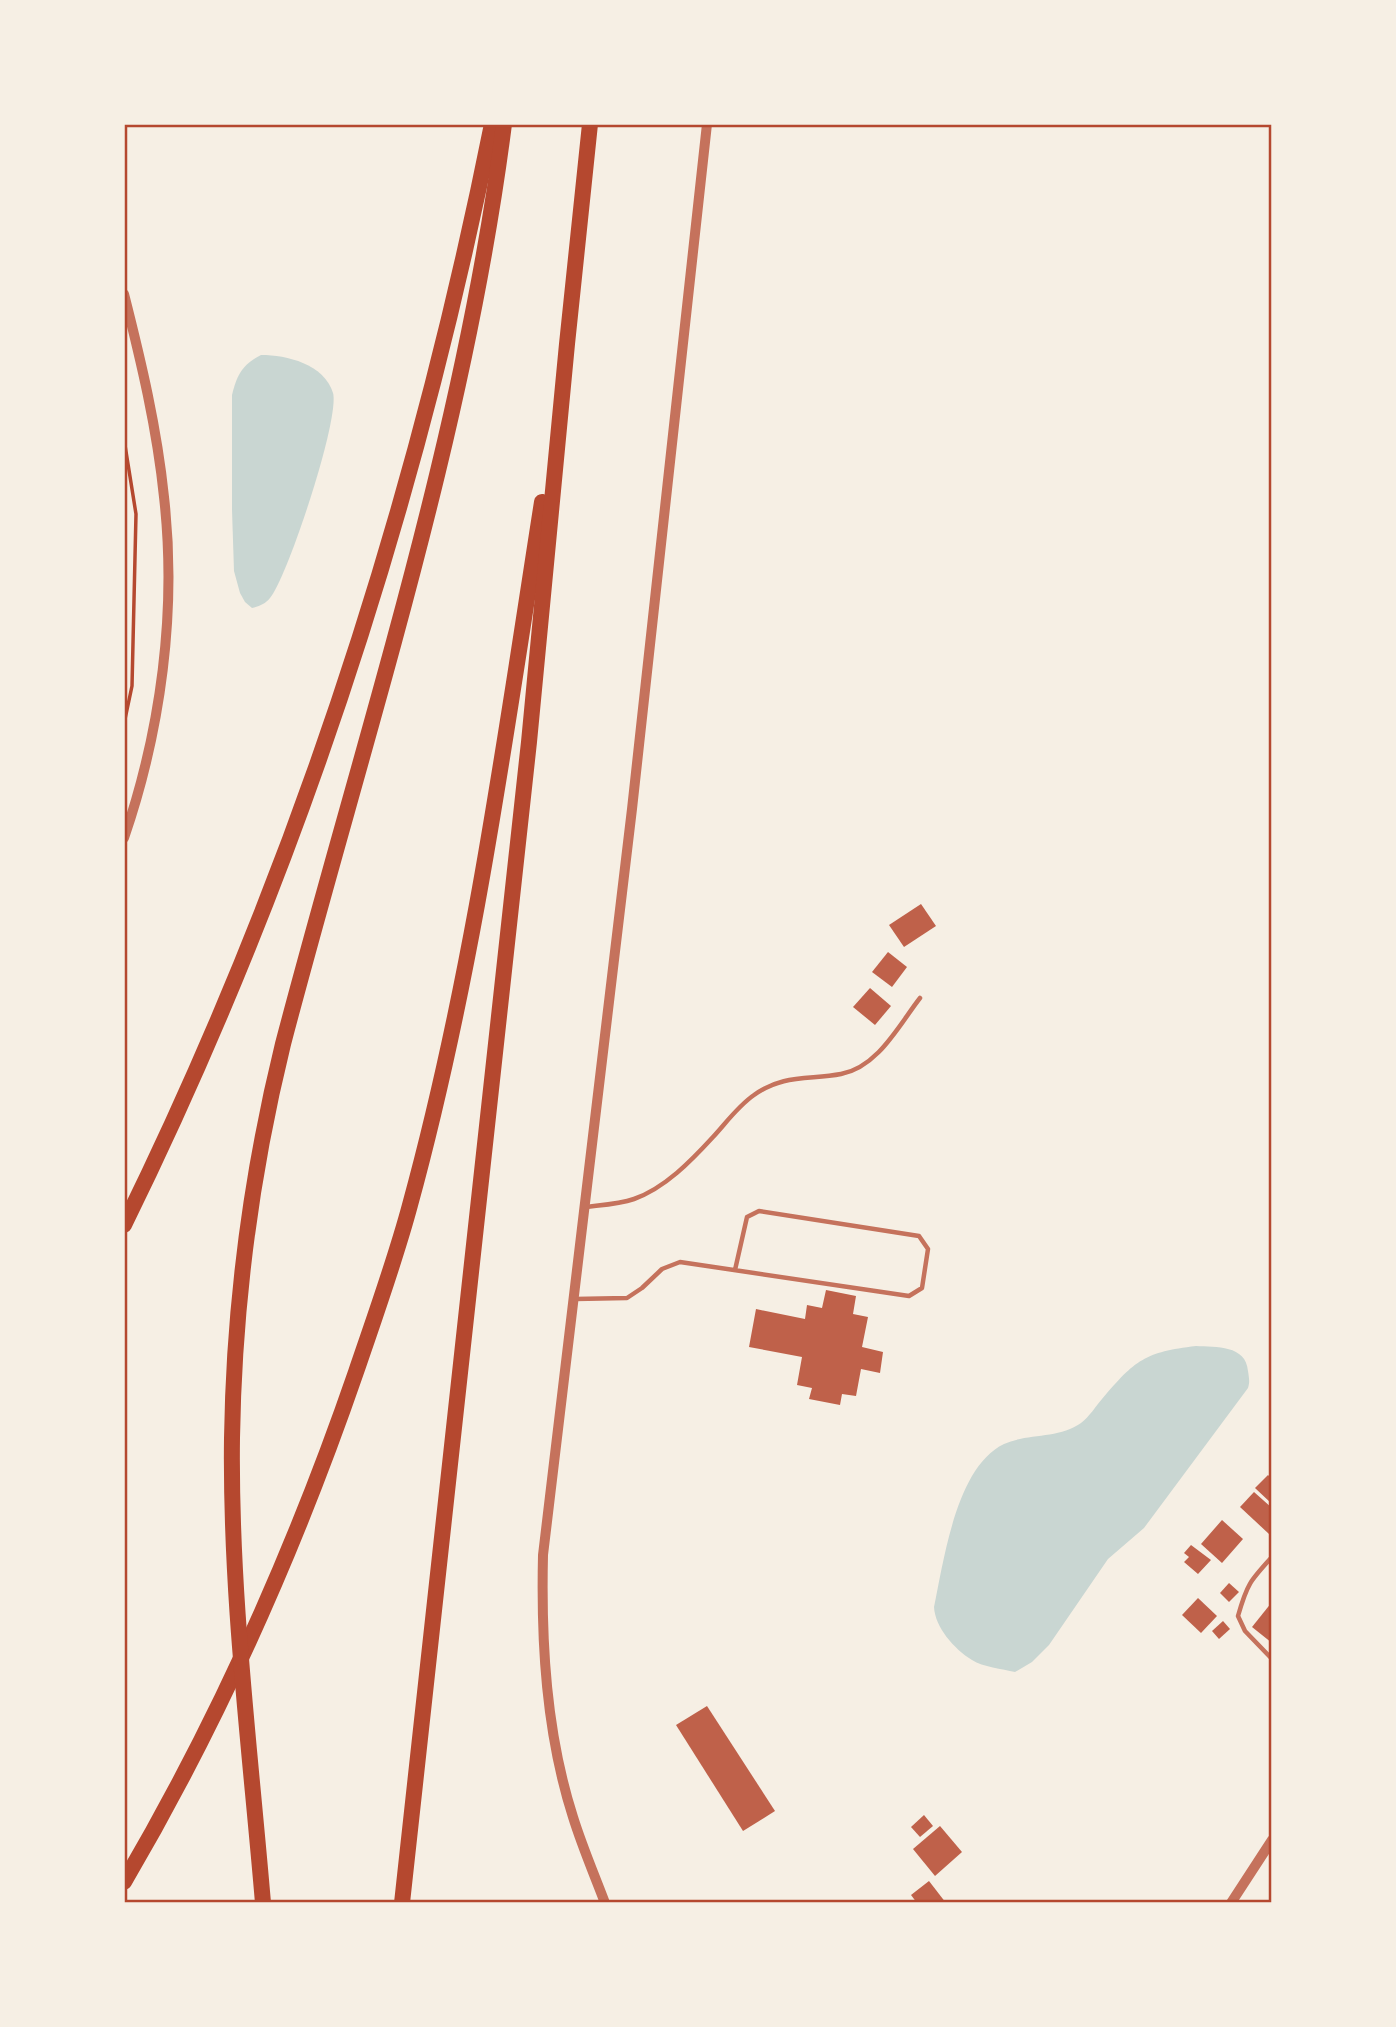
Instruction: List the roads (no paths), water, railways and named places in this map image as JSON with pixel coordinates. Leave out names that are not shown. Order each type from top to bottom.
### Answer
[{"type":"highway","points":[[124,1225],[218,1020],[274,878],[329,726],[418,442],[474,216],[492,124]]},
{"type":"highway","points":[[263,1903],[238,1607],[232,1441],[242,1269],[255,1177],[272,1090],[443,456],[485,257],[504,124]]},
{"type":"highway","points":[[402,1903],[528,756],[590,124]]},
{"type":"highway","points":[[124,1882],[222,1702],[290,1548],[339,1420],[410,1206],[472,935],[567,344]]},
{"type":"street","points":[[605,1903],[572,1815],[555,1734],[543,1653],[543,1555],[632,809],[706,124]]},
{"type":"street","points":[[124,294],[143,370],[159,456],[169,579],[155,714],[146,759],[124,838]]},
{"type":"street","points":[[1231,1903],[1272,1840]]},
{"type":"lane","points":[[586,1207],[633,1199],[656,1188],[696,1155],[752,1096],[768,1086],[791,1079],[840,1074],[869,1061],[920,998]]},
{"type":"lane","points":[[574,1299],[627,1298],[662,1269],[680,1262],[909,1296],[922,1287],[928,1249],[919,1236],[759,1211],[747,1217],[735,1270]]},
{"type":"lane","points":[[1272,1557],[1251,1578],[1238,1616],[1244,1631],[1272,1659]]}]
